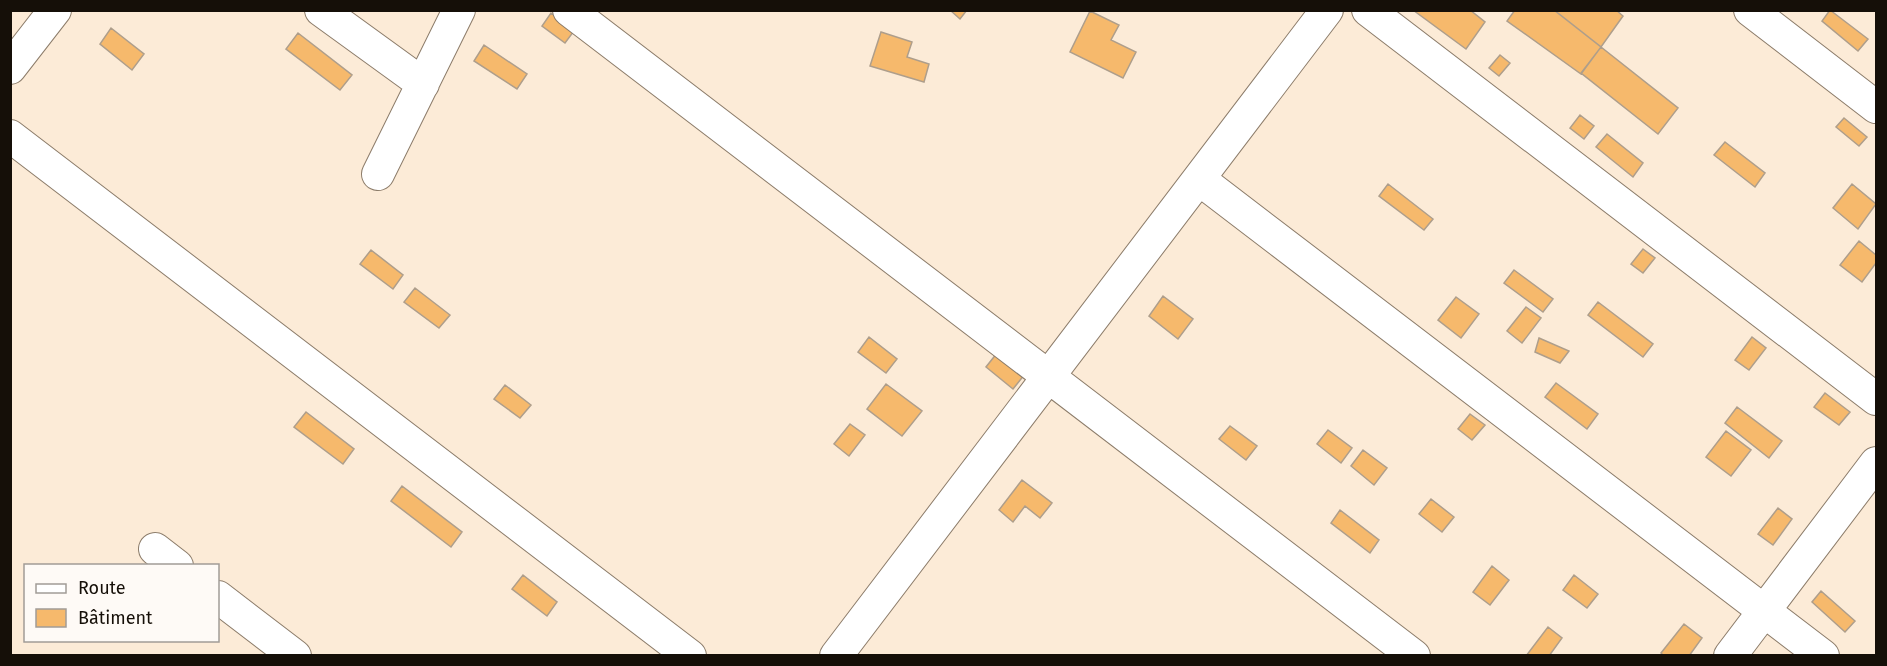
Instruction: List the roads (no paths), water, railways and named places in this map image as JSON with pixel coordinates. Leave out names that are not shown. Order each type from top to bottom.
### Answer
[{"type":"street","points":[[10,68],[55,10]]},
{"type":"street","points":[[321,10],[423,84]]},
{"type":"street","points":[[378,174],[459,10]]},
{"type":"street","points":[[569,10],[1413,656]]},
{"type":"street","points":[[836,656],[1328,10]]},
{"type":"street","points":[[1368,10],[1876,399]]},
{"type":"street","points":[[1750,10],[1876,107]]},
{"type":"street","points":[[10,136],[690,656]]},
{"type":"street","points":[[1199,179],[1823,656]]},
{"type":"street","points":[[1730,656],[1876,463]]},
{"type":"street","points":[[219,598],[295,656]]}]
